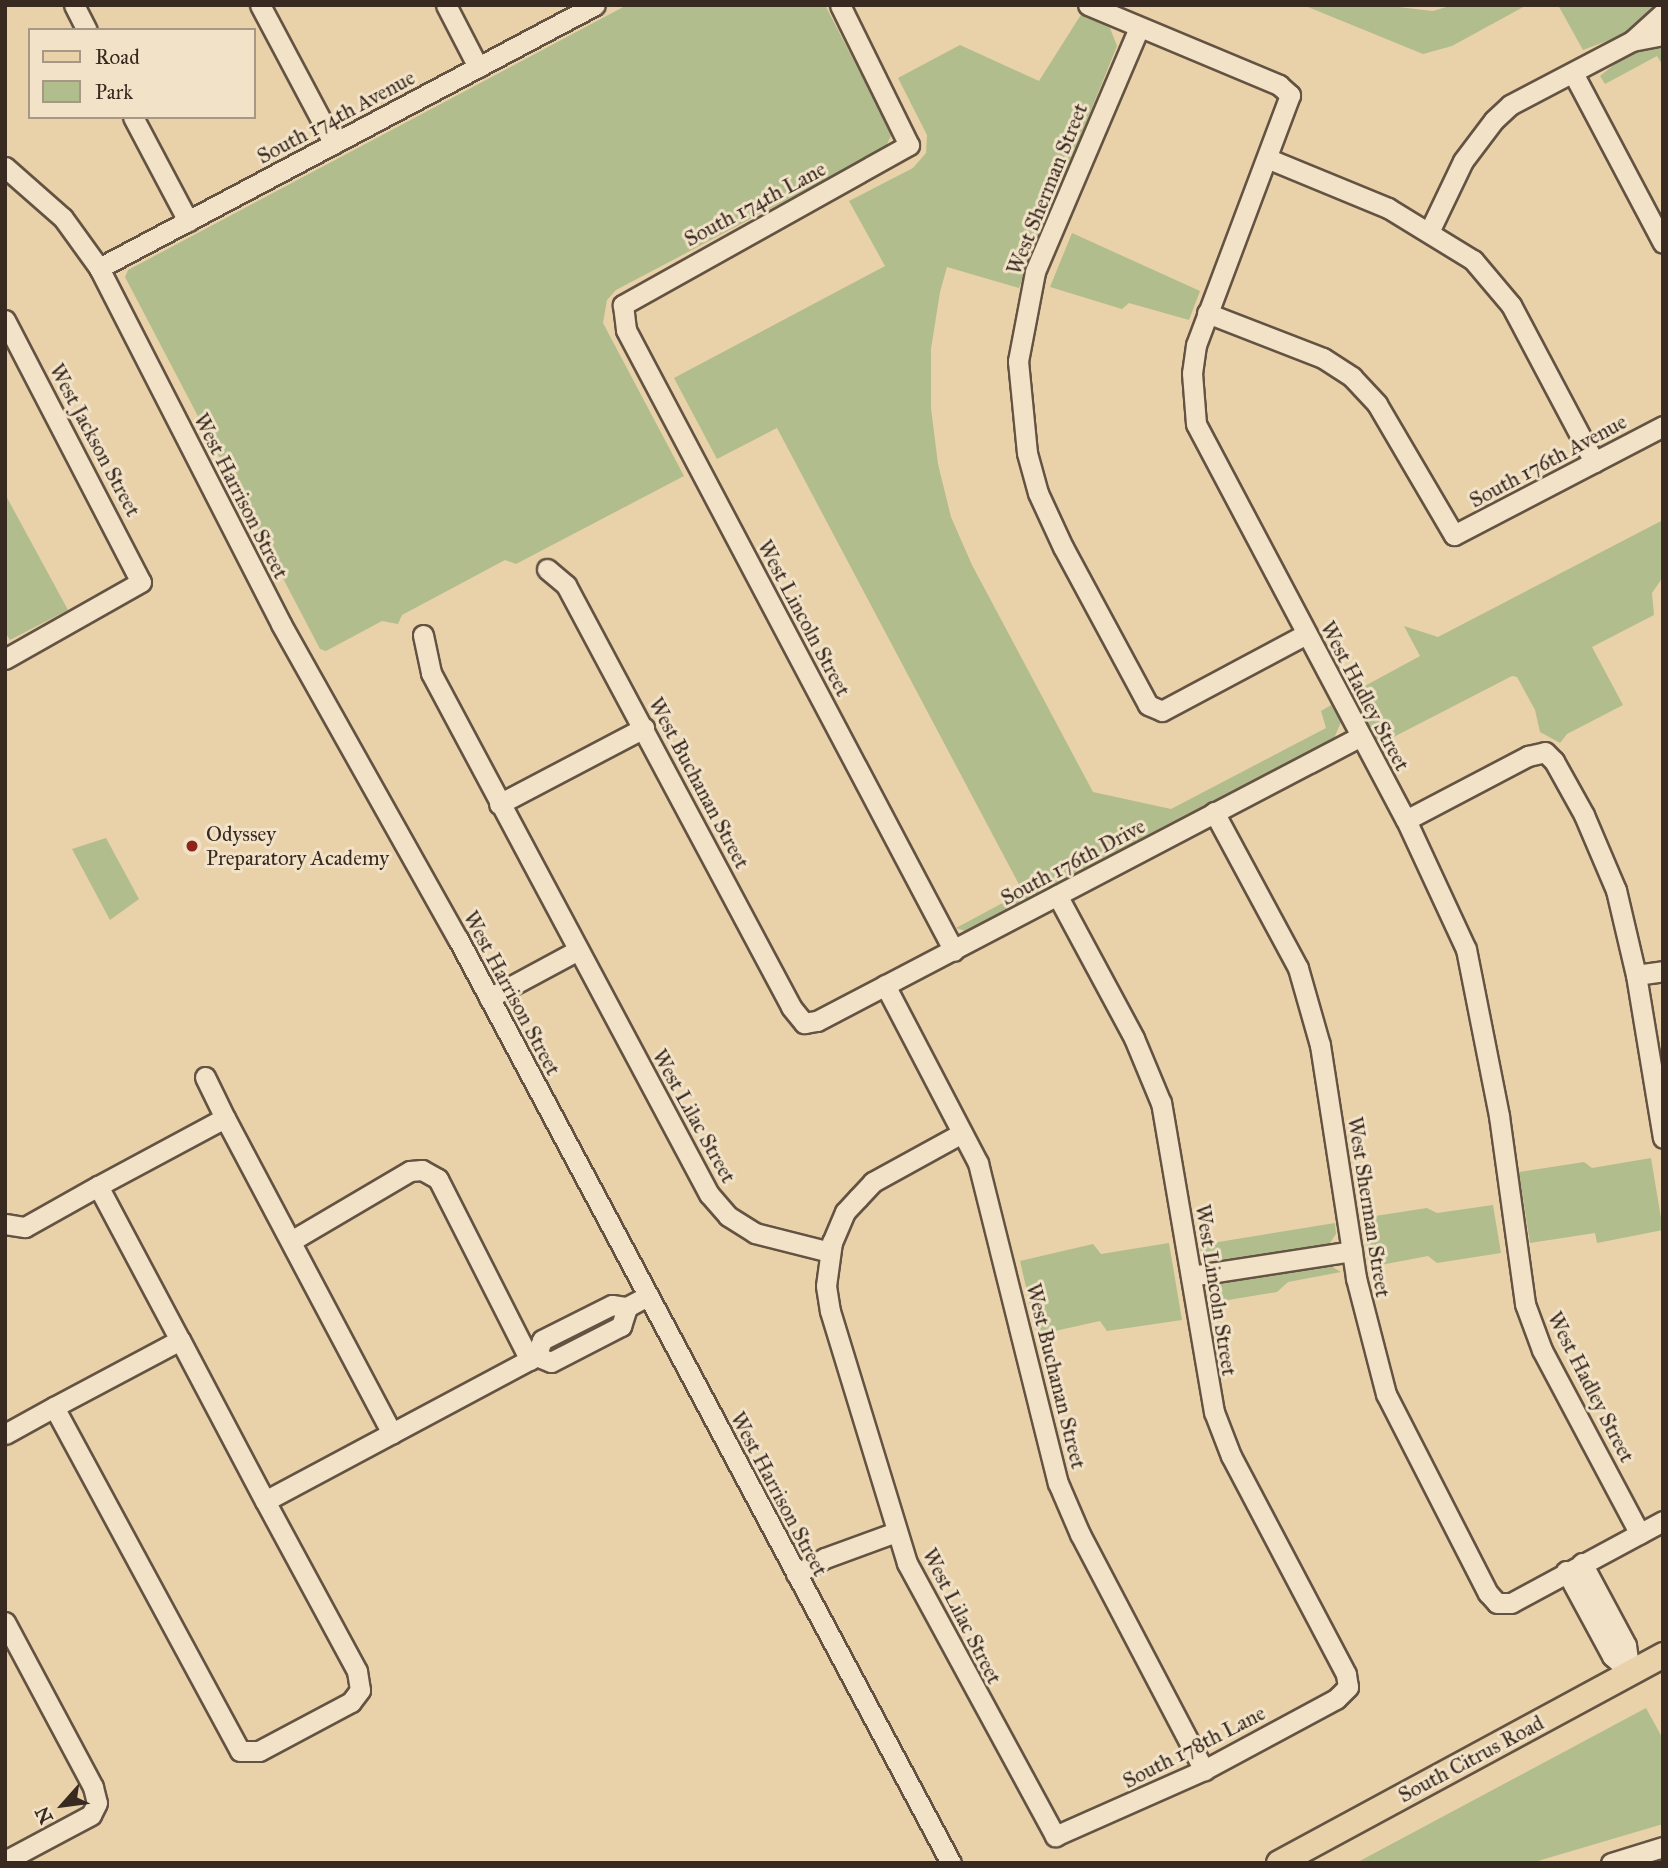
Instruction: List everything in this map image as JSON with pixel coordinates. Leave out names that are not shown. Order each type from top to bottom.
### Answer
[{"type":"main road","name":"South Citrus Road","points":[[1279,1863],[1663,1655]]},
{"type":"street","points":[[74,5],[86,28]]},
{"type":"street","points":[[260,5],[334,144]]},
{"type":"street","points":[[446,5],[478,67]]},
{"type":"street","name":"South 174th Avenue","points":[[99,268],[595,5]]},
{"type":"street","name":"South 174th Lane","points":[[623,305],[909,145],[840,5]]},
{"type":"street","name":"West Hadley Street","points":[[1088,5],[1138,30],[1279,85],[1290,95],[1269,159],[1207,313],[1192,373],[1196,424],[1406,820],[1466,949],[1499,1116],[1525,1304],[1542,1350],[1640,1534]]},
{"type":"street","points":[[1430,230],[1478,136],[1510,105],[1632,41],[1663,13]]},
{"type":"street","name":"West Sherman Street","points":[[1138,30],[1035,272],[1018,361],[1019,401],[1038,494],[1148,705],[1162,711],[1306,634]]},
{"type":"street","points":[[1632,41],[1663,36]]},
{"type":"street","points":[[1573,73],[1663,243]]},
{"type":"street","points":[[134,119],[188,221]]},
{"type":"street","points":[[1269,159],[1430,230],[1473,260],[1511,304],[1594,462]]},
{"type":"street","name":"West Harrison Street","points":[[5,167],[63,218],[99,268],[281,624],[489,998],[951,1863]]},
{"type":"street","name":"West Lincoln Street","points":[[623,305],[626,330],[954,951]]},
{"type":"street","name":"South 176th Avenue","points":[[1207,313],[1324,358],[1352,377],[1377,404],[1454,535],[1663,426]]},
{"type":"street","name":"West Jackson Street","points":[[5,320],[141,582],[5,659]]},
{"type":"street","name":"West Buchanan Street","points":[[547,569],[566,584],[804,1023]]},
{"type":"street","name":"West Lilac Street","points":[[423,635],[431,673],[709,1194],[728,1216],[755,1233],[830,1252],[826,1286],[830,1311],[907,1563],[1055,1836]]},
{"type":"street","points":[[499,804],[643,727]]},
{"type":"street","name":"South 176th Drive","points":[[804,1023],[817,1021],[954,951],[1361,736]]},
{"type":"street","points":[[1406,820],[1528,756],[1545,752],[1584,815],[1616,890],[1636,975],[1663,1138]]},
{"type":"street","name":"West Sherman Street","points":[[1214,813],[1298,968],[1320,1045],[1352,1251],[1370,1342],[1386,1394],[1488,1594],[1497,1603],[1511,1603],[1574,1567]]},
{"type":"street","name":"West Lincoln Street","points":[[1056,895],[1134,1038],[1161,1103],[1206,1377],[1231,1456],[1346,1674],[1348,1687]]},
{"type":"street","points":[[489,998],[578,950]]},
{"type":"street","points":[[1636,975],[1663,971]]},
{"type":"street","name":"West Buchanan Street","points":[[885,985],[978,1163],[1058,1483],[1080,1534],[1204,1770]]},
{"type":"street","points":[[205,1077],[392,1433]]},
{"type":"street","points":[[5,1224],[25,1227],[225,1118]]},
{"type":"street","points":[[830,1252],[845,1213],[873,1182],[962,1133]]},
{"type":"street","points":[[291,1241],[410,1171],[422,1170],[438,1179],[533,1358]]},
{"type":"street","points":[[54,1407],[240,1751],[259,1751],[351,1702],[360,1690],[357,1671],[98,1186]]},
{"type":"street","points":[[1191,1276],[1352,1251]]},
{"type":"street","points":[[265,1501],[533,1358],[541,1340],[612,1305],[627,1307],[648,1296]]},
{"type":"street","points":[[5,1434],[180,1340]]},
{"type":"street","points":[[1630,1672],[1612,1656],[1574,1567],[1663,1521]]},
{"type":"street","points":[[796,1574],[825,1558],[896,1532]]},
{"type":"street","points":[[5,1622],[93,1787],[97,1803],[91,1815],[13,1860]]},
{"type":"street","name":"South 178th Lane","points":[[1055,1836],[1204,1770],[1336,1699],[1348,1687]]},
{"type":"street","points":[[1611,1863],[1663,1847]]},
{"type":"green space","points":[[627,5],[825,5],[892,134],[885,148],[616,290],[607,300],[603,323],[684,476],[516,564],[505,560],[402,615],[398,624],[382,621],[326,651],[320,649],[125,277],[128,270]]},
{"type":"green space","points":[[1303,5],[1381,5],[1433,11],[1453,5],[1527,5],[1452,46],[1423,54]]},
{"type":"green space","points":[[1558,5],[1663,5],[1620,36],[1583,50]]},
{"type":"green space","points":[[1082,13],[1110,28],[1117,46],[1019,288],[947,267],[940,292],[931,349],[931,408],[938,464],[951,517],[972,565],[1093,792],[1171,809],[1326,728],[1321,711],[1331,705],[1341,722],[1333,741],[972,933],[956,928],[1023,892],[777,428],[717,459],[674,378],[885,266],[849,201],[913,168],[926,153],[927,135],[898,78],[960,45],[1039,81]]},
{"type":"green space","points":[[1663,42],[1663,66],[1657,56],[1605,84],[1600,76],[1626,55]]},
{"type":"green space","points":[[1072,233],[1200,291],[1189,320],[1129,303],[1122,309],[1050,287]]},
{"type":"green space","points":[[5,494],[68,610],[10,640],[5,632]]},
{"type":"green space","points":[[1663,520],[1663,577],[1652,593],[1654,615],[1592,647],[1623,705],[1567,734],[1560,743],[1540,732],[1535,710],[1517,677],[1512,676],[1378,745],[1352,693],[1420,656],[1404,626],[1438,637]]},
{"type":"green space","points":[[106,838],[139,899],[110,920],[72,849]]},
{"type":"green space","points":[[1651,1158],[1663,1230],[1597,1243],[1595,1233],[1530,1243],[1519,1172],[1584,1162],[1592,1168]]},
{"type":"green space","points":[[1493,1205],[1501,1253],[1437,1263],[1428,1256],[1370,1267],[1362,1218],[1427,1208],[1437,1213]]},
{"type":"green space","points":[[1335,1223],[1336,1234],[1328,1246],[1220,1262],[1201,1254],[1200,1245]]},
{"type":"green space","points":[[1169,1243],[1182,1320],[1107,1331],[1100,1321],[1037,1335],[1020,1261],[1093,1244],[1101,1254]]},
{"type":"green space","points":[[1329,1265],[1341,1272],[1288,1282],[1277,1292],[1210,1303],[1207,1296],[1221,1281]]},
{"type":"green space","points":[[1646,1708],[1663,1739],[1663,1824],[1531,1863],[1356,1863]]},
{"type":"place","name":"Odyssey Preparatory Academy","points":[[192,846]]}]
